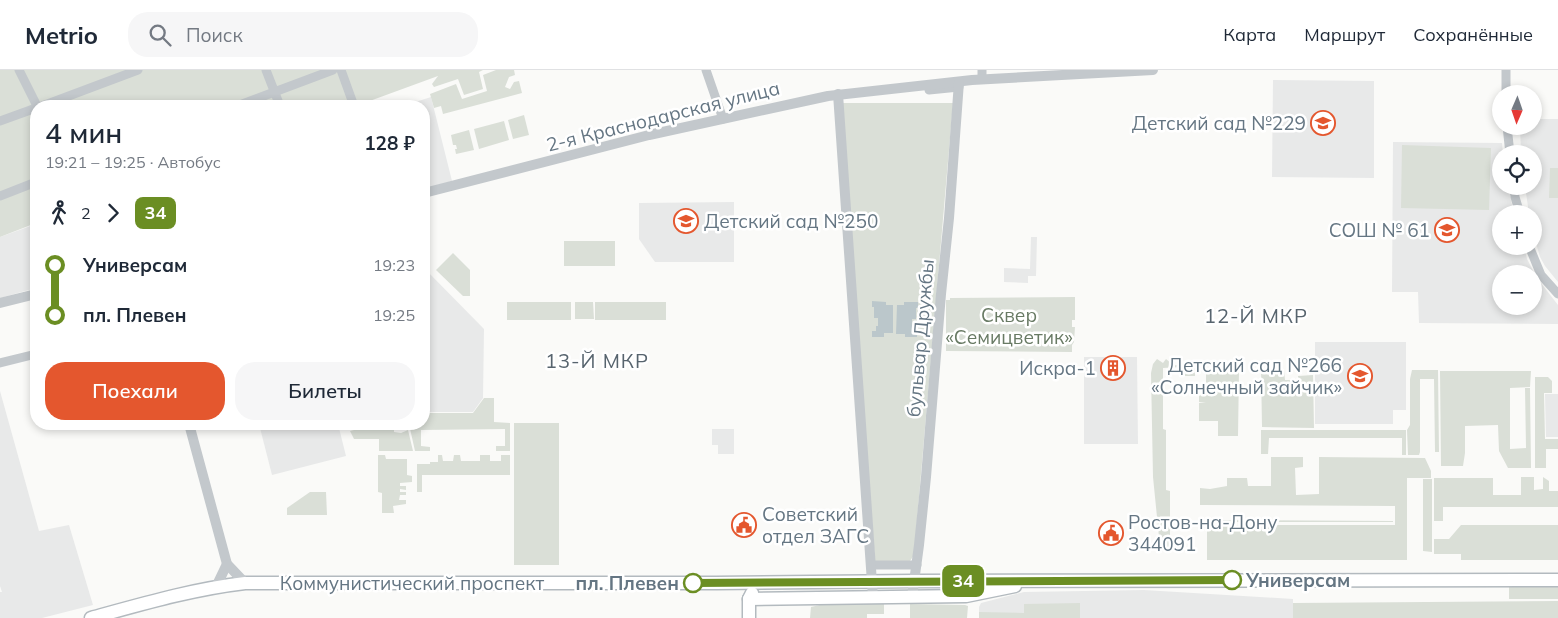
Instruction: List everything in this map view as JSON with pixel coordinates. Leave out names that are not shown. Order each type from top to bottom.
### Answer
[{"type":"main road","name":"Коммунистический проспект","points":[[91,618],[173,596],[245,583],[1558,580]]},
{"type":"main road","name":"Коммунистический проспект","points":[[749,599],[966,596],[1040,581]]},
{"type":"main road","points":[[737,583],[749,599]]},
{"type":"main road","points":[[749,618],[749,599],[759,583]]},
{"type":"street","points":[[19,70],[33,100]]},
{"type":"street","points":[[58,100],[138,70]]},
{"type":"street","points":[[266,70],[278,100]]},
{"type":"street","points":[[253,100],[333,70]]},
{"type":"street","points":[[341,70],[352,100]]},
{"type":"street","points":[[706,70],[722,119]]},
{"type":"street","name":"2-я Краснодарская улица","points":[[430,191],[650,135],[803,100],[959,84],[982,75],[1153,70]]},
{"type":"street","points":[[1506,70],[1506,85]]},
{"type":"street","name":"бульвар Дружбы","points":[[912,597],[917,565],[949,218],[959,84]]},
{"type":"street","points":[[838,96],[873,597]]},
{"type":"street","points":[[0,121],[30,109]]},
{"type":"street","points":[[0,196],[30,184]]},
{"type":"street","points":[[1533,255],[1542,275],[1558,294]]},
{"type":"street","points":[[0,303],[30,296]]},
{"type":"street","points":[[0,363],[30,356]]},
{"type":"street","points":[[191,430],[227,564],[245,583]]},
{"type":"street","points":[[216,587],[227,564]]},
{"type":"street","points":[[871,565],[917,565]]},
{"type":"shaded area","name":"Детский сад №229","points":[[1273,80],[1374,81],[1374,178],[1272,177]]},
{"type":"shaded area","points":[[431,97],[452,181],[430,187],[430,100],[422,100]]},
{"type":"shaded area","points":[[1542,119],[1558,119],[1558,282],[1545,266],[1539,255],[1542,255],[1542,205],[1528,205],[1526,195],[1542,195],[1542,145],[1521,145],[1520,135],[1542,135]]},
{"type":"shaded area","name":"СОШ № 61","points":[[1393,142],[1502,143],[1502,145],[1492,145],[1492,195],[1510,195],[1512,205],[1492,205],[1492,255],[1526,255],[1530,265],[1492,265],[1492,315],[1542,315],[1542,284],[1558,305],[1558,324],[1419,323],[1418,292],[1392,292]]},
{"type":"shaded area","name":"Детский сад №250","points":[[734,202],[734,262],[655,262],[639,239],[639,203]]},
{"type":"shaded area","points":[[30,226],[30,290],[0,298],[0,237]]},
{"type":"shaded area","points":[[1031,237],[1037,237],[1036,276],[1028,276],[1028,283],[1004,282],[1004,268],[1030,269]]},
{"type":"shaded area","points":[[430,274],[484,329],[483,398],[473,412],[430,412]]},
{"type":"shaded area","points":[[872,301],[886,302],[886,305],[893,305],[893,333],[884,333],[884,337],[872,337],[872,331],[876,331],[876,326],[878,326],[878,318],[874,318]]},
{"type":"shaded area","points":[[904,302],[918,302],[916,319],[912,319],[913,331],[917,331],[917,337],[905,337],[905,334],[896,334],[897,305],[904,305]]},
{"type":"shaded area","name":"Детский сад №266 «Солнечный зайчик»","points":[[1315,342],[1406,342],[1406,410],[1393,410],[1393,424],[1315,424]]},
{"type":"shaded area","points":[[1084,357],[1137,357],[1138,444],[1084,444]]},
{"type":"shaded area","points":[[0,391],[39,531],[69,525],[93,605],[42,618],[0,618],[0,592],[2,592],[0,586]]},
{"type":"shaded area","points":[[1545,394],[1558,394],[1558,437],[1546,437]]},
{"type":"shaded area","points":[[712,429],[734,429],[734,454],[718,454],[718,445],[712,445]]},
{"type":"shaded area","points":[[261,430],[340,430],[346,456],[272,475]]},
{"type":"shaded area","points":[[1144,590],[1293,599],[1293,618],[979,618],[981,603],[1024,592]]},
{"type":"green space","points":[[0,70],[483,70],[479,72],[483,89],[464,95],[458,79],[434,87],[432,84],[438,76],[372,100],[30,100],[30,225],[0,237]]},
{"type":"green space","points":[[496,70],[514,70],[515,75],[509,77],[505,87],[510,89],[514,82],[519,81],[522,93],[443,114],[441,106],[434,108],[430,94],[456,84],[462,99],[487,91],[483,75]]},
{"type":"green space","points":[[841,103],[953,103],[914,555],[910,561],[875,561]]},
{"type":"green space","points":[[524,115],[529,135],[513,139],[508,120]]},
{"type":"green space","points":[[504,121],[509,140],[479,149],[474,129]]},
{"type":"green space","points":[[469,130],[474,150],[456,154],[456,145],[453,145],[451,135]]},
{"type":"green space","points":[[1402,145],[1491,148],[1489,210],[1401,208]]},
{"type":"green space","points":[[1550,168],[1558,168],[1558,198],[1549,198]]},
{"type":"green space","points":[[564,241],[615,241],[615,266],[564,266]]},
{"type":"green space","points":[[453,253],[470,270],[470,296],[463,296],[436,270]]},
{"type":"green space","name":"Сквер «Семицветик»","points":[[1075,297],[1075,320],[1072,320],[1072,327],[1075,327],[1072,352],[946,351],[946,300],[950,300],[950,298]]},
{"type":"green space","points":[[507,302],[571,302],[571,320],[507,320]]},
{"type":"green space","points":[[575,302],[593,302],[594,319],[575,319]]},
{"type":"green space","points":[[595,302],[666,302],[666,320],[595,320]]},
{"type":"green space","points":[[1157,359],[1163,363],[1166,359],[1173,365],[1189,365],[1189,368],[1195,368],[1195,376],[1179,376],[1179,367],[1163,368],[1163,429],[1166,430],[1166,490],[1170,491],[1170,547],[1160,547],[1153,477],[1151,373],[1153,364]]},
{"type":"green space","points":[[1261,369],[1284,370],[1285,380],[1298,380],[1298,376],[1313,375],[1314,428],[1262,427]]},
{"type":"green space","points":[[1412,370],[1438,370],[1439,452],[1435,452],[1434,379],[1420,379],[1420,452],[1419,455],[1408,455],[1407,430],[1410,425],[1410,379]]},
{"type":"green space","points":[[1206,371],[1239,371],[1238,436],[1218,436],[1218,421],[1199,421],[1199,403],[1206,403],[1199,402],[1199,395],[1202,395],[1202,388],[1206,388]]},
{"type":"green space","points":[[1440,371],[1531,371],[1530,387],[1510,388],[1510,449],[1526,448],[1525,388],[1530,388],[1531,468],[1508,468],[1499,451],[1498,425],[1465,426],[1463,466],[1441,466]]},
{"type":"green space","points":[[1535,377],[1548,377],[1552,381],[1552,393],[1544,393],[1545,439],[1558,439],[1558,449],[1546,449],[1546,468],[1535,468]]},
{"type":"green space","points":[[484,398],[494,398],[494,422],[510,423],[510,451],[496,451],[496,446],[505,446],[505,429],[430,430],[430,413],[473,413]]},
{"type":"green space","points":[[514,423],[559,423],[559,565],[514,565]]},
{"type":"green space","points":[[394,430],[394,432],[401,433],[408,430],[413,451],[379,451],[379,439],[354,439],[350,431]]},
{"type":"green space","points":[[410,430],[421,430],[421,446],[430,447],[430,451],[415,451]]},
{"type":"green space","points":[[1261,430],[1406,430],[1406,455],[1402,455],[1402,438],[1269,438],[1268,454],[1261,454]]},
{"type":"green space","points":[[378,455],[385,455],[386,459],[407,459],[407,475],[412,476],[412,482],[400,483],[400,486],[406,486],[406,490],[400,489],[400,492],[406,492],[406,495],[400,495],[399,500],[406,500],[406,504],[393,506],[394,513],[382,513],[382,493],[378,492]]},
{"type":"green space","points":[[438,455],[442,455],[443,461],[453,461],[454,455],[460,455],[461,461],[480,461],[480,455],[490,455],[490,461],[501,461],[501,455],[510,455],[510,475],[422,475],[422,492],[417,492],[417,464],[438,462]]},
{"type":"green space","points":[[1271,457],[1303,457],[1303,467],[1295,468],[1296,495],[1319,494],[1319,457],[1425,458],[1431,471],[1431,478],[1407,478],[1407,560],[1207,560],[1207,525],[1395,525],[1395,506],[1200,505],[1200,488],[1210,489],[1227,486],[1227,478],[1247,478],[1248,486],[1271,486]]},
{"type":"green space","points":[[1521,477],[1534,477],[1534,490],[1543,489],[1543,477],[1549,481],[1549,491],[1558,491],[1558,507],[1443,507],[1443,521],[1434,521],[1434,478],[1493,478],[1493,495],[1521,495]]},
{"type":"green space","points":[[1423,479],[1432,479],[1432,552],[1423,551]]},
{"type":"green space","points":[[310,492],[326,492],[327,515],[287,515],[287,508]]},
{"type":"green space","points":[[1204,520],[1393,521],[1393,522],[1204,522]]},
{"type":"green space","points":[[1461,525],[1558,525],[1558,560],[1461,560],[1461,554],[1434,554],[1434,539],[1449,539]]},
{"type":"green space","points":[[1509,587],[1558,587],[1558,599],[1509,599]]},
{"type":"green space","points":[[1558,601],[1558,618],[1293,618],[1293,603]]},
{"type":"green space","points":[[1080,603],[1080,618],[979,618],[979,612],[1024,613],[1024,604]]},
{"type":"green space","points":[[824,604],[884,604],[884,614],[867,614],[867,618],[810,618],[811,607]]},
{"type":"green space","points":[[910,604],[965,605],[968,606],[967,618],[910,618]]},
{"type":"bus line","name":"34","points":[[693,583],[1232,580]]},
{"type":"place","name":"Детский сад №229","points":[[1323,123]]},
{"type":"place","name":"Детский сад №250","points":[[686,221]]},
{"type":"place","name":"СОШ № 61","points":[[1447,230]]},
{"type":"place","name":"Искра-1","points":[[1113,368]]},
{"type":"place","name":"Детский сад №266 «Солнечный зайчик»","points":[[1360,376]]},
{"type":"place","name":"Советский отдел ЗАГС","points":[[744,525]]},
{"type":"place","name":"Ростов-на-Дону 344091","points":[[1111,533]]},
{"type":"place","name":"Универсам","points":[[1232,580]]},
{"type":"place","name":"пл. Плевен","points":[[693,583]]},
{"type":"district","name":"12-Й МКР","points":[[1256,316]]},
{"type":"district","name":"13-Й МКР","points":[[597,361]]}]
